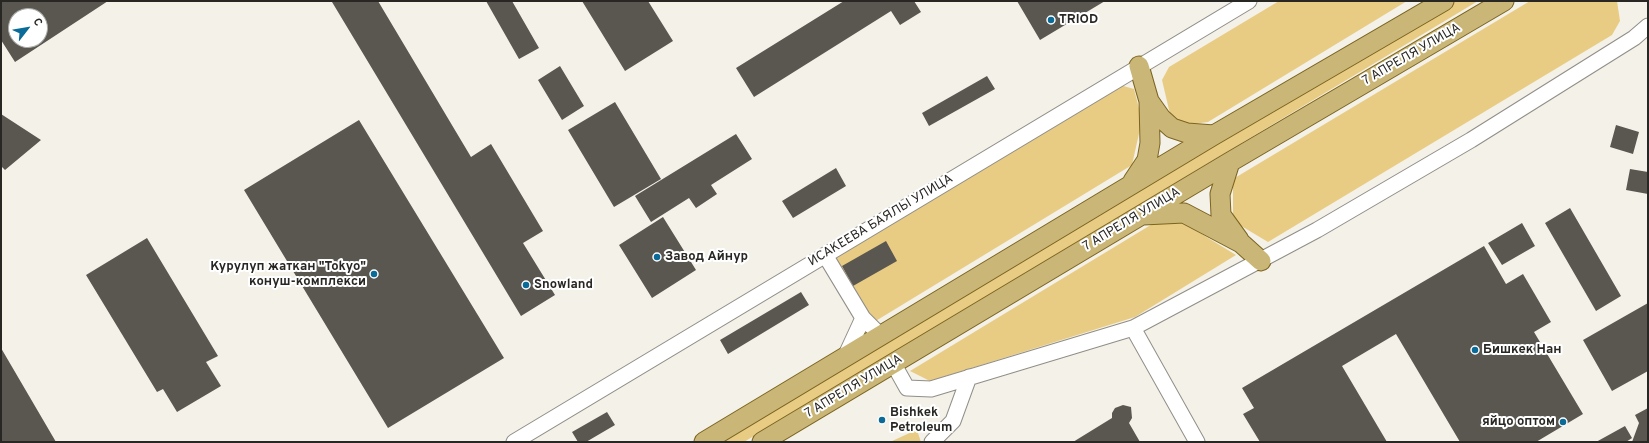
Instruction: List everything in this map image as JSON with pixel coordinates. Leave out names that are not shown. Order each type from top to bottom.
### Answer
[{"type":"main road","points":[[704,442],[1214,135],[1444,1]]},
{"type":"main road","name":"7 АПРЕЛЯ УЛИЦА","points":[[762,442],[1230,162],[1504,1]]},
{"type":"main road","points":[[1130,186],[1147,160],[1150,144],[1149,101],[1139,66]]},
{"type":"main road","points":[[1149,101],[1161,118],[1172,128],[1187,133],[1214,135]]},
{"type":"main road","points":[[1230,162],[1220,194],[1221,215],[1241,243],[1261,261]]},
{"type":"main road","points":[[1140,216],[1184,213],[1241,243]]},
{"type":"street","name":"ИСАКЕЕВА БАЯЛЫ УЛИЦА","points":[[514,442],[1248,1]]},
{"type":"street","points":[[893,364],[907,388],[931,389],[1133,328],[1317,230],[1471,140],[1634,38],[1648,26]]},
{"type":"street","points":[[825,254],[863,318],[880,335]]},
{"type":"street","points":[[845,357],[863,318]]},
{"type":"street","points":[[1133,328],[1197,442]]},
{"type":"street","points":[[932,442],[953,421],[969,377]]},
{"type":"shaded area","points":[[1279,1],[1407,1],[1208,122],[1186,125],[1170,114],[1162,80],[1169,67]]},
{"type":"shaded area","points":[[1455,1],[1478,1],[744,442],[722,442]]},
{"type":"shaded area","points":[[1530,1],[1617,1],[1620,21],[1612,35],[1268,242],[1233,221],[1233,179]]},
{"type":"shaded area","points":[[1120,85],[1134,89],[1142,120],[1132,165],[874,322],[834,255]]},
{"type":"shaded area","points":[[1177,219],[1236,255],[1135,317],[930,381],[910,371],[1154,223]]},
{"type":"shaded area","points":[[916,430],[921,442],[890,442]]},
{"type":"building","points":[[1,1],[108,1],[48,40],[48,8],[8,8],[8,48],[36,48],[15,62],[1,40]]},
{"type":"building","points":[[378,1],[471,157],[491,144],[543,231],[523,243],[555,295],[521,316],[332,2]]},
{"type":"building","points":[[486,1],[512,1],[539,48],[519,59]]},
{"type":"building","points":[[582,1],[648,1],[673,41],[625,71]]},
{"type":"building","points":[[844,1],[914,1],[921,12],[900,25],[891,11],[754,97],[736,68]]},
{"type":"building","name":"TRIOD","points":[[1017,1],[1105,1],[1040,40]]},
{"type":"building","points":[[560,66],[584,106],[562,120],[538,80]]},
{"type":"building","points":[[987,76],[995,89],[929,126],[922,113]]},
{"type":"building","points":[[615,102],[661,179],[614,207],[568,130]]},
{"type":"building","points":[[1,114],[41,140],[5,170],[1,166]]},
{"type":"building","name":"Курулуп жаткан \"Tokyo\" конуш-комплекси","points":[[359,120],[504,358],[388,428],[244,190]]},
{"type":"building","points":[[1616,125],[1639,132],[1633,154],[1610,147]]},
{"type":"building","points":[[736,134],[752,159],[711,185],[717,194],[696,208],[689,198],[651,222],[635,196]]},
{"type":"building","points":[[836,168],[846,186],[793,218],[782,201]]},
{"type":"building","points":[[1630,169],[1648,172],[1648,194],[1626,190]]},
{"type":"building","points":[[1570,208],[1621,296],[1596,311],[1545,223]]},
{"type":"building","name":"Завод Айнур","points":[[663,217],[696,270],[652,298],[619,245]]},
{"type":"building","points":[[1522,223],[1535,246],[1502,265],[1488,243]]},
{"type":"building","points":[[147,238],[218,356],[206,362],[221,386],[177,412],[163,389],[157,392],[86,275]]},
{"type":"building","points":[[886,241],[897,261],[853,286],[842,266]]},
{"type":"building","name":"Бишкек Нан","points":[[1484,246],[1506,284],[1523,274],[1551,322],[1534,332],[1583,414],[1536,442],[1460,442],[1396,334],[1342,366],[1387,442],[1260,442],[1243,414],[1254,408],[1242,388]]},
{"type":"building","points":[[801,292],[809,305],[728,354],[720,340]]},
{"type":"building","points":[[1648,303],[1648,371],[1612,391],[1583,340]]},
{"type":"building","points":[[1,348],[56,442],[1,442]]},
{"type":"building","points":[[1123,405],[1131,407],[1132,418],[1129,423],[1140,442],[1073,442],[1112,418],[1112,413],[1115,408]]},
{"type":"building","points":[[1648,408],[1648,442],[1632,442],[1639,423],[1635,415]]},
{"type":"building","points":[[607,412],[615,425],[586,442],[578,442],[572,432]]},
{"type":"building","points":[[1625,426],[1632,438],[1626,442],[1596,442]]},
{"type":"place","name":"TRIOD","points":[[1051,20]]},
{"type":"place","name":"Завод Айнур","points":[[657,257]]},
{"type":"place","name":"Курулуп жаткан \"Tokyo\" конуш-комплекси","points":[[374,274]]},
{"type":"place","name":"Snowland","points":[[526,285]]},
{"type":"place","name":"Бишкек Нан","points":[[1475,350]]},
{"type":"place","name":"Bishkek Petroleum","points":[[882,420]]},
{"type":"place","name":"яйцо оптом","points":[[1563,422]]}]
